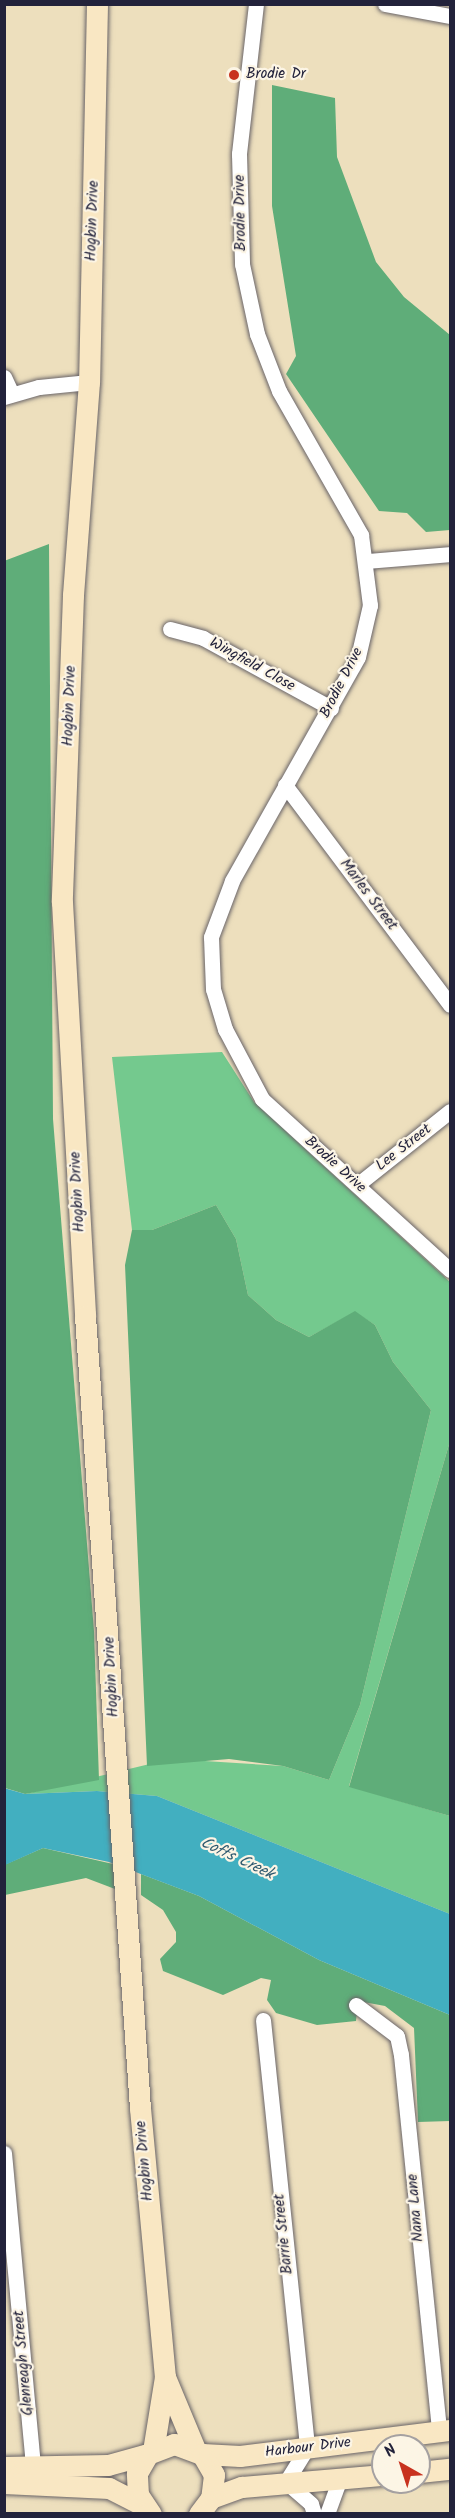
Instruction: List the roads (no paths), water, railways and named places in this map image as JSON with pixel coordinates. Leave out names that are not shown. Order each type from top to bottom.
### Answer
[{"type":"main road","name":"Hogbin Drive","points":[[98,4],[89,382],[73,595],[63,902],[85,1316],[111,1657],[125,1911],[165,2377],[151,2453],[136,2484],[147,2509]]},
{"type":"main road","name":"Hogbin Drive","points":[[165,2377],[198,2451],[214,2475],[202,2510]]},
{"type":"main road","name":"Harbour Drive","points":[[151,2453],[174,2444],[198,2451],[240,2456],[445,2431]]},
{"type":"main road","points":[[4,2467],[108,2465],[151,2453]]},
{"type":"main road","points":[[431,2471],[450,2469]]},
{"type":"main road","name":"Harbour Drive","points":[[202,2510],[242,2487],[371,2476]]},
{"type":"main road","points":[[4,2483],[109,2488],[147,2509]]},
{"type":"street","name":"Brodie Drive","points":[[256,4],[241,119],[242,264],[257,334],[279,392],[353,518],[367,561],[370,605],[364,641],[331,708],[232,881],[211,937],[213,988],[225,1029],[262,1099],[450,1270]]},
{"type":"street","points":[[385,4],[450,16]]},
{"type":"street","points":[[4,377],[8,395],[89,382]]},
{"type":"street","points":[[367,561],[450,554]]},
{"type":"street","name":"Wingfield Close","points":[[170,629],[203,638],[331,708]]},
{"type":"street","name":"Marles Street","points":[[285,785],[450,1005]]},
{"type":"street","name":"Lee Street","points":[[357,1185],[450,1111]]},
{"type":"street","name":"Nana Lane","points":[[356,2006],[397,2036],[401,2055],[445,2431]]},
{"type":"street","name":"Barrie Street","points":[[262,2020],[307,2448]]},
{"type":"street","name":"Glenreagh Street","points":[[4,2153],[33,2466]]},
{"type":"street","points":[[307,2448],[286,2482],[311,2504],[314,2514]]},
{"type":"street","points":[[327,2514],[340,2478]]},
{"type":"water","name":"Coffs Creek","points":[[4,1788],[25,1794],[97,1791],[157,1796],[450,1914],[450,2015],[319,1960],[199,1896],[109,1862],[43,1848],[5,1865]]},
{"type":"place","name":"Brodie Dr","points":[[234,75]]}]
